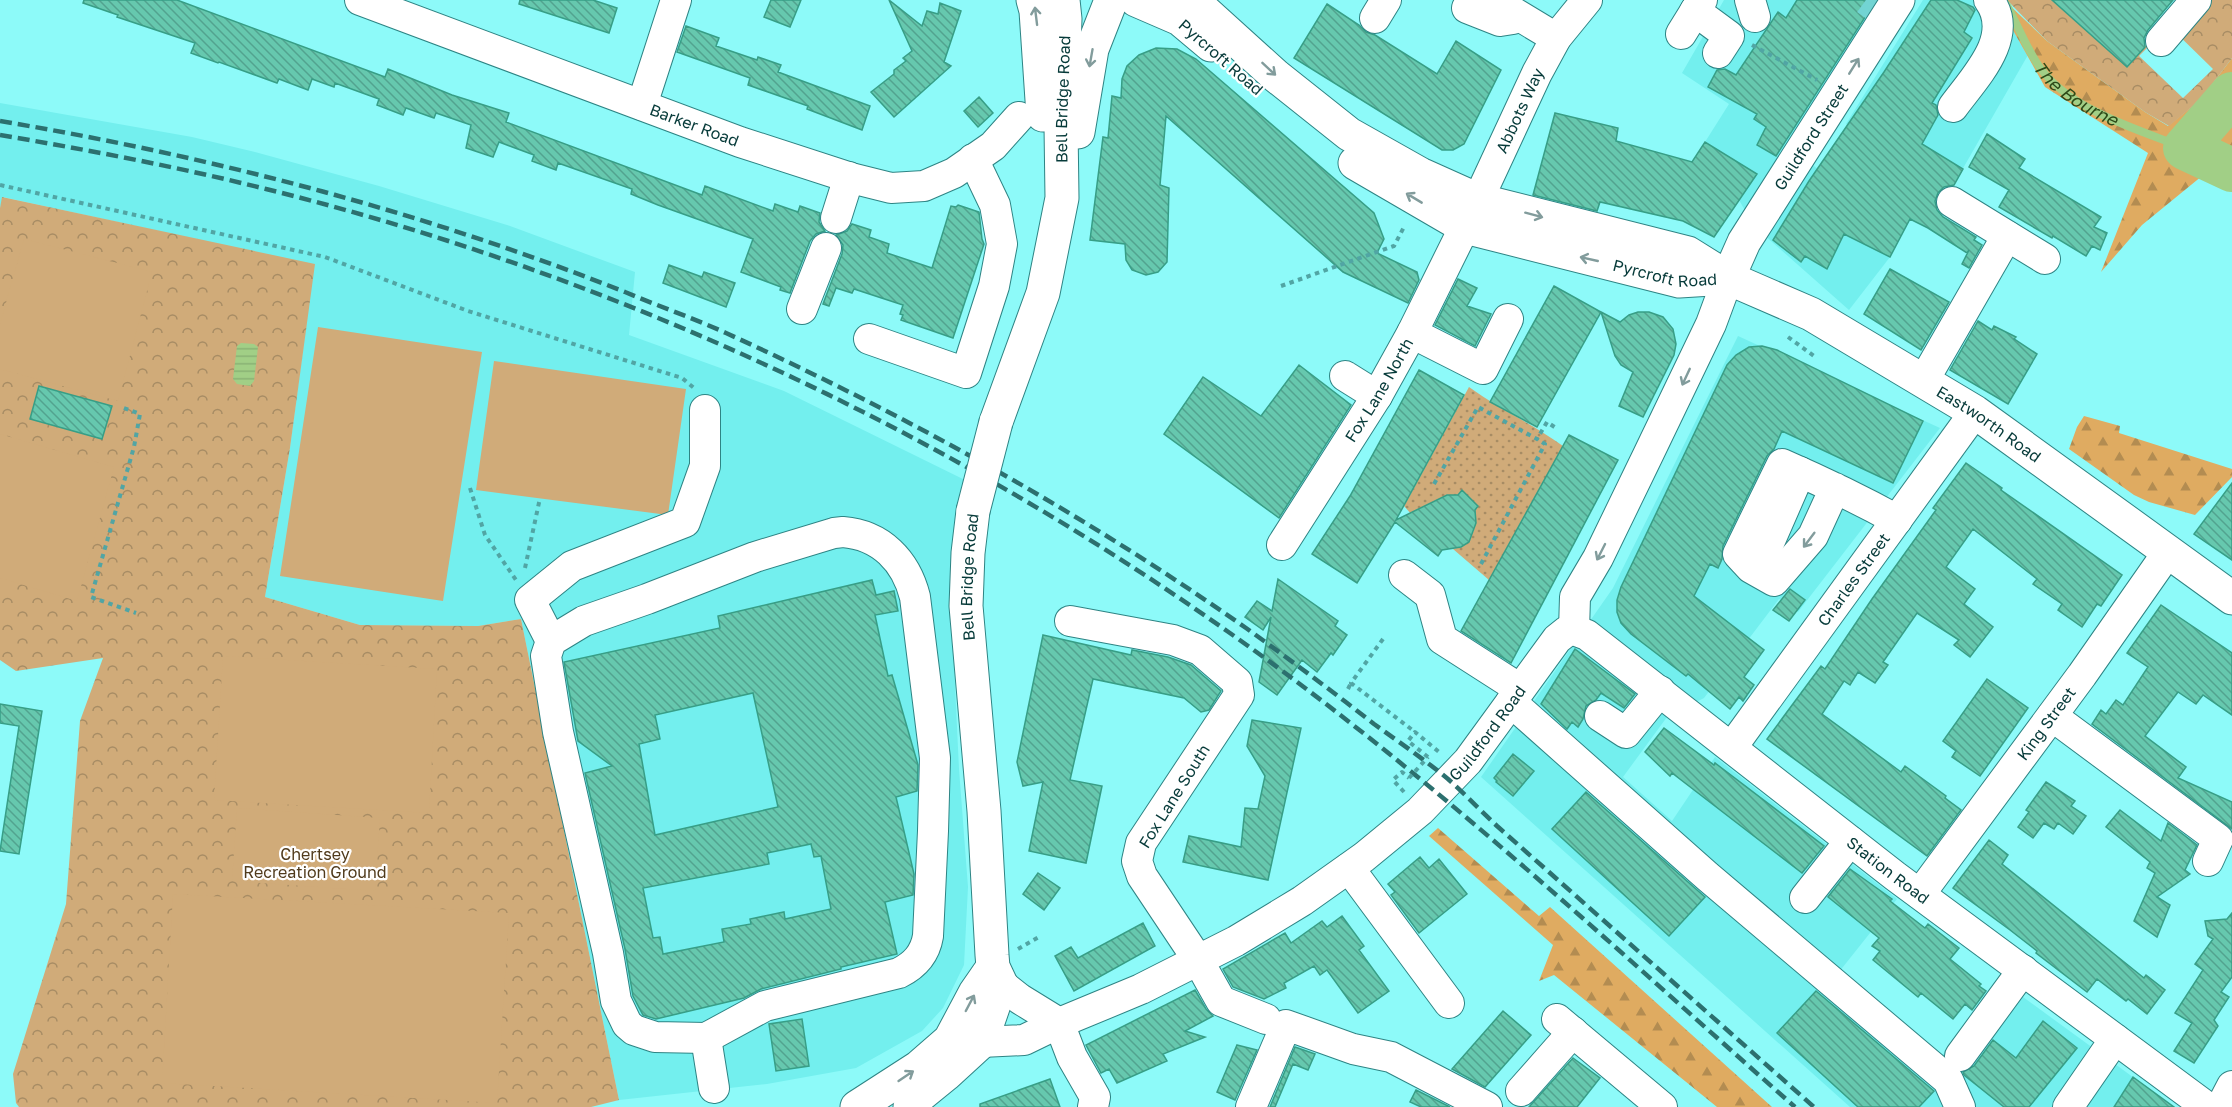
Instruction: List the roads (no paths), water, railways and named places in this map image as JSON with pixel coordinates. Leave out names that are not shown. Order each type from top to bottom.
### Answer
[{"type":"main road","points":[[1033,0],[1036,11],[1045,137],[1062,198]]},
{"type":"main road","name":"Bell Bridge Road","points":[[1062,198],[1061,126],[1065,29],[1063,0]]},
{"type":"main road","name":"Pyrcroft Road","points":[[1192,0],[1276,76],[1349,134],[1420,174],[1471,214]]},
{"type":"main road","name":"Bell Bridge Road","points":[[1003,967],[984,811],[966,606],[968,553],[973,511],[996,422],[1043,292],[1062,198],[1071,173],[1092,49],[1113,1]]},
{"type":"main road","name":"Pyrcroft Road","points":[[1113,1],[1180,19],[1211,44],[1259,91],[1336,152],[1471,214],[1679,281],[1728,279]]},
{"type":"main road","name":"Guildford Street","points":[[1728,279],[1744,242],[1888,9]]},
{"type":"main road","name":"Eastworth Road","points":[[1728,279],[1810,314],[1975,412],[2232,598]]},
{"type":"main road","points":[[910,1107],[913,1101],[945,1076],[966,1041],[975,993],[1003,967]]},
{"type":"main road","points":[[857,1107],[919,1067],[966,1041]]},
{"type":"street","name":"Barker Road","points":[[360,0],[740,142],[891,188],[924,186],[954,173],[993,146],[1019,117]]},
{"type":"street","points":[[642,105],[676,0]]},
{"type":"street","name":"Abbots Way","points":[[1471,214],[1537,73],[1556,38],[1587,0]]},
{"type":"street","points":[[1953,107],[1990,57],[1998,33],[1995,8],[1989,0]]},
{"type":"street","points":[[2162,41],[2196,0]]},
{"type":"street","points":[[1480,4],[1522,18],[1556,38]]},
{"type":"street","points":[[1692,15],[1723,44]]},
{"type":"street","points":[[869,339],[966,373],[994,286],[1002,244],[995,205],[974,159]]},
{"type":"street","points":[[836,218],[849,177]]},
{"type":"street","points":[[1952,202],[2045,259]]},
{"type":"street","name":"Fox Lane North","points":[[1282,545],[1377,396],[1412,333],[1471,214]]},
{"type":"street","points":[[1924,380],[2007,236]]},
{"type":"street","points":[[802,309],[826,248]]},
{"type":"street","points":[[1574,630],[1575,597],[1598,558],[1648,455],[1711,324],[1728,279]]},
{"type":"street","points":[[1412,333],[1480,377],[1508,319]]},
{"type":"street","points":[[1345,376],[1377,396]]},
{"type":"street","points":[[551,641],[526,593],[572,566],[685,522],[705,466],[705,410]]},
{"type":"street","name":"Charles Street","points":[[1731,747],[1975,412]]},
{"type":"street","points":[[1835,488],[1813,536],[1774,581],[1751,568],[1738,554],[1782,464],[1835,488],[1897,520]]},
{"type":"street","points":[[1762,559],[1800,472]]},
{"type":"street","points":[[834,533],[853,533],[879,543],[897,558],[911,581],[920,629],[935,758],[928,936],[924,950],[916,961],[899,973],[765,1006],[706,1038],[666,1039],[644,1034],[627,1024],[618,1008],[558,732],[546,656],[551,641],[584,621],[755,557],[834,533]]},
{"type":"street","name":"King Street","points":[[1920,894],[2052,716],[2168,552]]},
{"type":"street","points":[[1404,575],[1430,595],[1442,639],[1516,695],[1707,876],[1948,1080],[1960,1107]]},
{"type":"street","name":"Fox Lane South","points":[[1070,621],[1173,640],[1200,650],[1237,682],[1239,695],[1141,843],[1137,861],[1142,876],[1198,960],[1221,1001],[1266,1019]]},
{"type":"street","name":"Station Road","points":[[1574,630],[1587,635],[1850,841],[2207,1107]]},
{"type":"street","name":"Guildford Road","points":[[966,1041],[1024,1040],[1141,989],[1246,935],[1302,900],[1349,868],[1420,811],[1468,761],[1557,639],[1567,631],[1574,630]]},
{"type":"street","points":[[1600,716],[1626,733],[1660,691]]},
{"type":"street","points":[[2052,716],[2218,839],[2208,861]]},
{"type":"street","points":[[1805,898],[1850,841]]},
{"type":"street","points":[[1349,868],[1449,1004]]},
{"type":"street","points":[[1003,967],[1020,999],[1059,1023],[1072,1057],[1098,1104]]},
{"type":"street","points":[[1960,1056],[2023,970]]},
{"type":"street","points":[[1251,1107],[1286,1025],[1353,1049],[1391,1057],[1487,1107]]},
{"type":"street","points":[[1521,1091],[1565,1025],[1662,1107]]},
{"type":"street","points":[[706,1038],[714,1088]]},
{"type":"street","points":[[2068,1107],[2115,1039]]},
{"type":"street","points":[[2221,1107],[2232,1086]]},
{"type":"waterway","name":"The Bourne","points":[[2006,4],[2036,62],[2054,83],[2070,96],[2107,117],[2185,148]]},
{"type":"waterway","name":"The Bourne","points":[[2232,94],[2185,148],[2232,170]]},
{"type":"tunnel","points":[[1866,0],[1881,11]]},
{"type":"railway","points":[[0,121],[80,135],[239,170],[395,212],[472,237],[549,263],[714,328],[794,365],[927,432],[1057,506],[1184,586],[1262,640],[1430,765],[1814,1107]]},
{"type":"railway","points":[[0,135],[200,173],[266,189],[394,224],[520,265],[645,312],[767,365],[886,424],[1003,488],[1117,557],[1227,631],[1302,686],[1447,801],[1795,1107]]},
{"type":"park label","name":"Chertsey Recreation Ground","points":[[315,863]]}]
